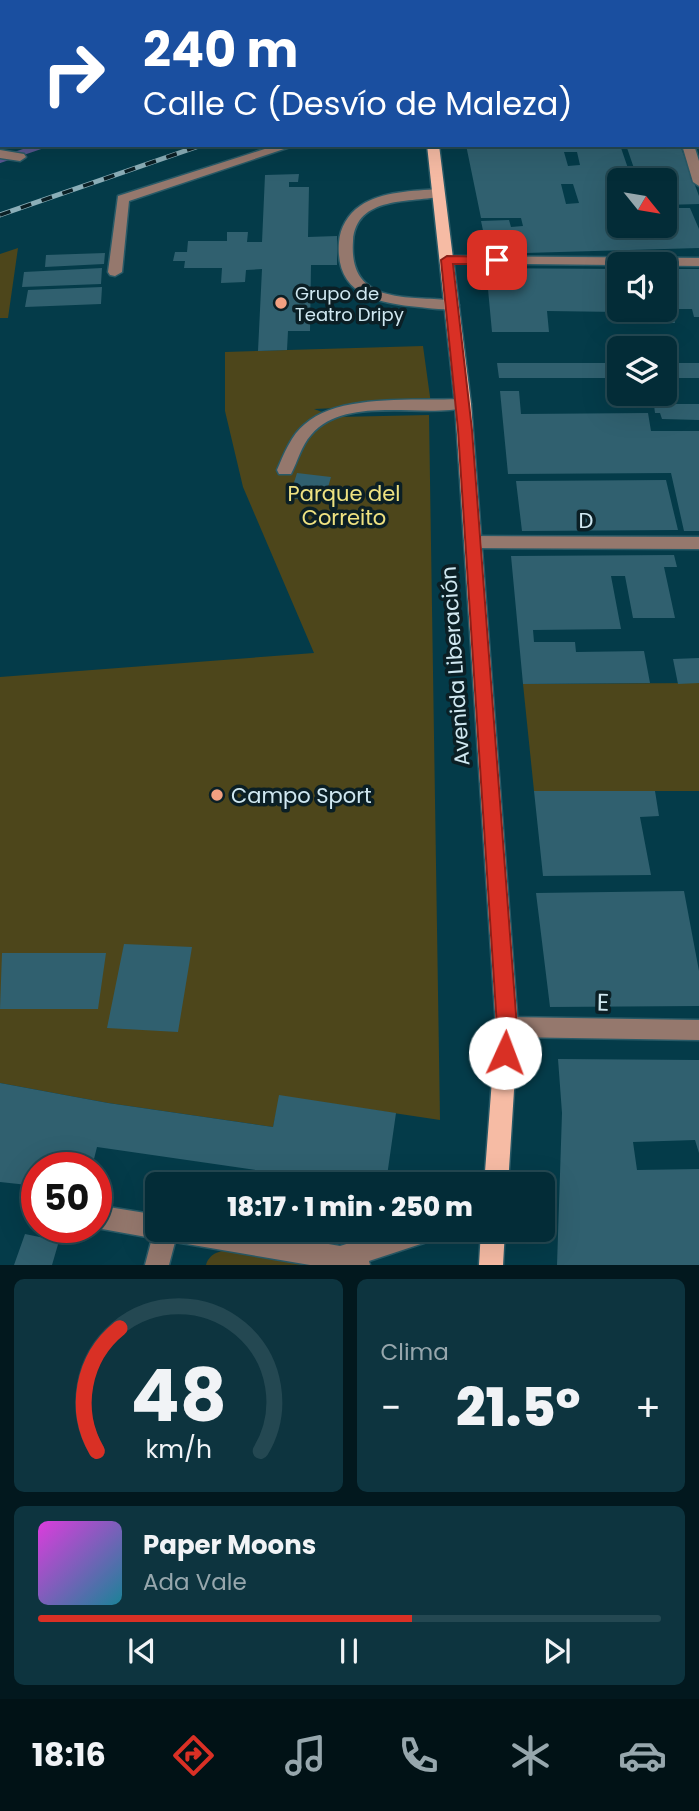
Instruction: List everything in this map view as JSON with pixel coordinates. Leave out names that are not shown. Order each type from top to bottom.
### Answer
[{"type":"main road","name":"Avenida Liberación","points":[[433,147],[463,404],[507,1027],[497,1172]]},
{"type":"main road","points":[[491,1265],[492,1242]]},
{"type":"street","points":[[115,272],[123,199],[284,147]]},
{"type":"street","points":[[689,147],[699,182]]},
{"type":"street","points":[[0,155],[20,158]]},
{"type":"street","points":[[439,193],[392,197],[371,204],[355,216],[345,235],[347,273],[360,288],[379,297],[452,305]]},
{"type":"street","points":[[447,260],[699,262]]},
{"type":"street","points":[[285,470],[299,440],[317,421],[347,409],[463,404]]},
{"type":"street","name":"D","points":[[473,541],[699,543]]},
{"type":"street","name":"E","points":[[507,1027],[699,1030]]},
{"type":"street","points":[[112,1220],[145,1225]]},
{"type":"street","points":[[157,1265],[163,1242]]},
{"type":"street","points":[[237,1242],[345,1263],[400,1242]]},
{"type":"green space","points":[[18,248],[8,318],[0,318],[0,254]]},
{"type":"green space","name":"Campo Sport","points":[[423,346],[431,404],[314,409],[336,417],[429,415],[440,1120],[280,1096],[273,1127],[108,1103],[0,1083],[0,677],[314,653],[243,487],[225,411],[225,352]]},
{"type":"green space","points":[[699,683],[699,791],[534,791],[523,684]]},
{"type":"green space","points":[[237,1249],[307,1265],[206,1265],[214,1254]]},
{"type":"building","points":[[466,147],[621,147],[628,168],[607,168],[607,238],[677,238],[677,208],[690,208],[699,229],[699,248],[488,254],[481,221],[509,220],[511,227],[523,226],[521,218],[481,218]],"holes":[[[564,152],[577,152],[580,165],[568,166]],[[561,184],[573,184],[579,203],[566,204]]]},
{"type":"building","points":[[627,147],[681,147],[699,196],[699,204],[677,205],[677,168],[634,168]]},
{"type":"building","points":[[299,174],[298,182],[289,182],[289,187],[309,187],[308,237],[337,236],[337,265],[311,265],[310,331],[288,331],[287,350],[258,351],[262,269],[246,270],[245,282],[221,283],[222,268],[184,268],[185,261],[173,261],[175,252],[187,252],[188,241],[227,241],[227,232],[248,232],[247,242],[262,242],[265,175]]},
{"type":"building","points":[[105,253],[104,264],[45,267],[46,255]]},
{"type":"building","points":[[102,268],[101,284],[22,287],[24,272]]},
{"type":"building","points":[[486,268],[607,269],[607,312],[547,311],[549,332],[492,332]]},
{"type":"building","points":[[677,269],[699,269],[699,317],[694,317],[692,309],[677,309]]},
{"type":"building","points":[[102,287],[101,304],[25,307],[28,290]]},
{"type":"building","points":[[497,363],[607,363],[607,378],[499,378]]},
{"type":"building","points":[[677,363],[699,363],[699,378],[677,378]]},
{"type":"building","points":[[500,391],[519,391],[521,414],[648,413],[651,431],[699,431],[699,531],[684,531],[671,473],[508,474]]},
{"type":"building","points":[[699,404],[699,420],[662,419],[660,413],[655,413],[654,406]]},
{"type":"building","points":[[297,473],[331,477],[324,501],[289,498]]},
{"type":"building","points":[[666,480],[678,530],[522,531],[516,481]]},
{"type":"building","points":[[674,555],[677,567],[664,567],[675,618],[633,618],[625,576],[611,576],[621,629],[533,630],[534,642],[575,642],[576,652],[644,651],[650,683],[523,684],[511,556]]},
{"type":"building","points":[[699,658],[699,683],[678,684],[673,659]]},
{"type":"building","points":[[534,791],[655,791],[659,816],[640,817],[651,875],[543,876]]},
{"type":"building","points":[[684,891],[699,971],[699,1006],[550,1007],[536,893]]},
{"type":"building","points":[[124,944],[192,947],[178,1032],[107,1028]]},
{"type":"building","points":[[2,953],[106,953],[98,1009],[0,1009]]},
{"type":"building","points":[[558,1059],[699,1060],[699,1153],[695,1140],[633,1142],[637,1170],[699,1169],[699,1265],[557,1265],[562,1113]]},
{"type":"building","points":[[0,1083],[108,1103],[273,1127],[279,1095],[396,1113],[388,1172],[269,1172],[97,1147],[96,1152],[21,1152],[21,1184],[0,1182]]},
{"type":"building","points":[[22,1243],[58,1243],[52,1265],[14,1265]]},
{"type":"waterway","points":[[0,160],[38,147]]},
{"type":"railway","points":[[0,215],[196,147]]},
{"type":"place","name":"Grupo de Teatro Dripy","points":[[281,303]]},
{"type":"place","name":"Campo Sport","points":[[217,795]]},
{"type":"route","points":[[497,260],[447,260],[465,430],[507,1027],[505,1053]]},
{"type":"park label","name":"Parque del Correito","points":[[344,505]]}]
